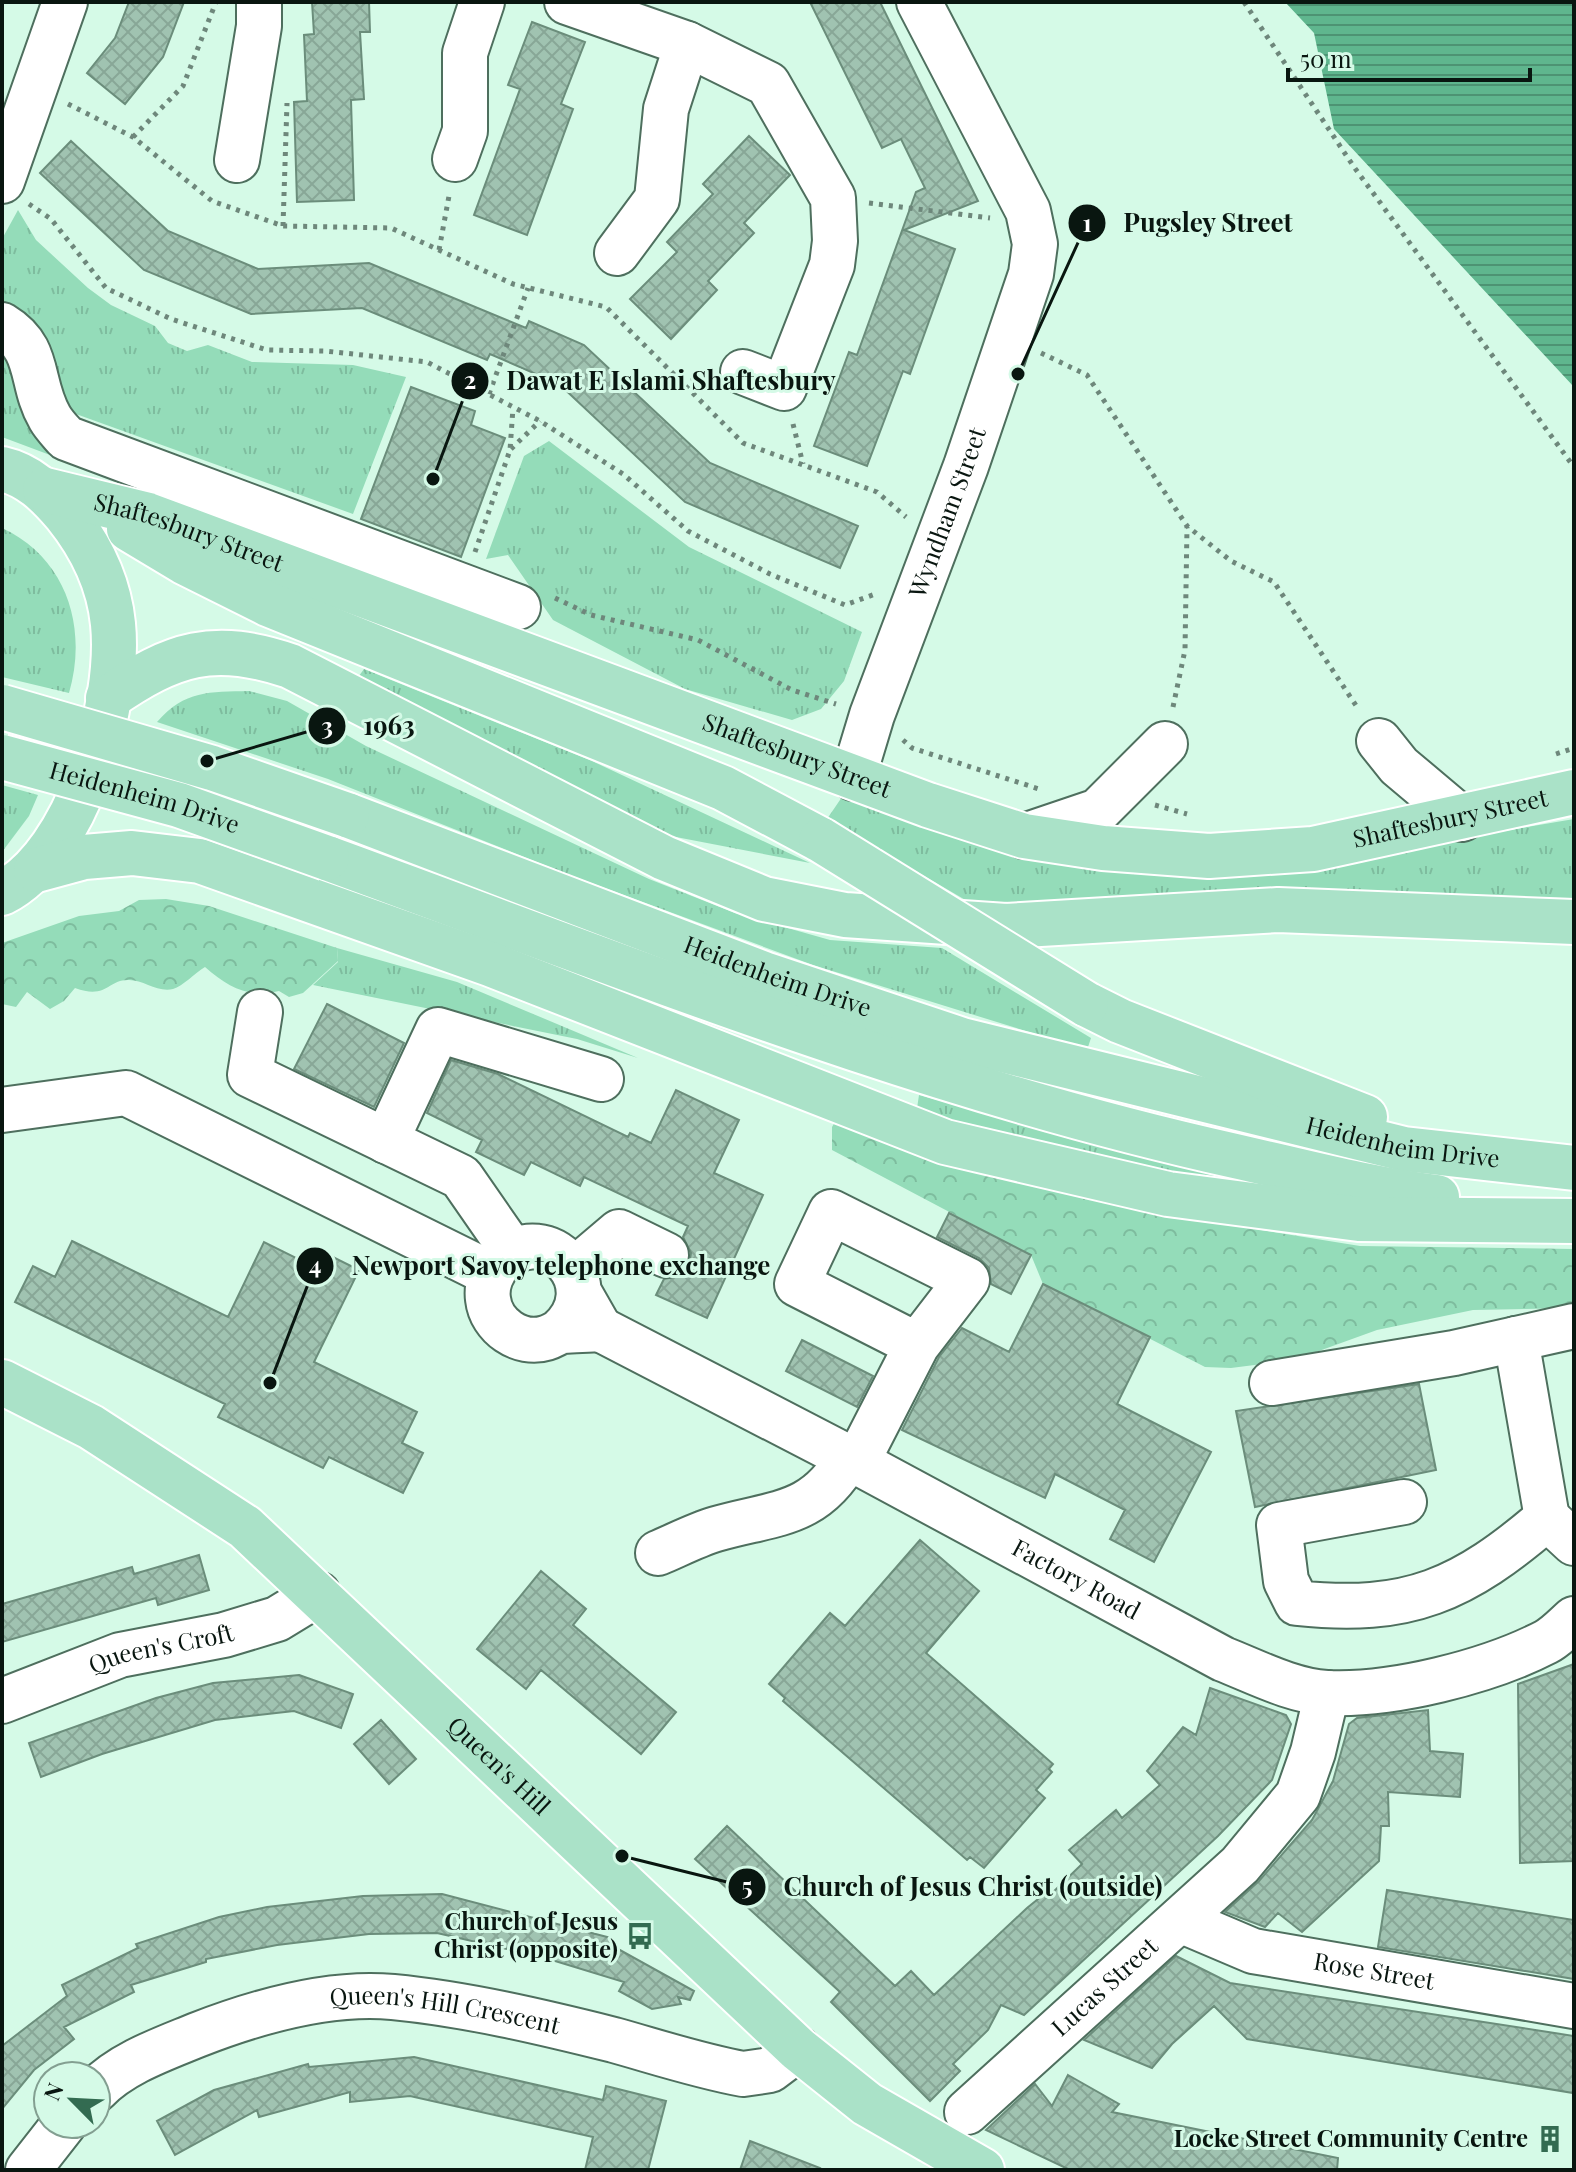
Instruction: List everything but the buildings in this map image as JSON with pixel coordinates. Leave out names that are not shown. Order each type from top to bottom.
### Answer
[{"type":"main road","points":[[2,469],[45,490],[77,529],[103,578],[113,622],[114,659],[97,745],[80,795],[61,834],[11,887]]},
{"type":"main road","name":"Shaftesbury Street","points":[[45,490],[148,515],[853,778],[1024,836],[1103,848],[1209,856],[1313,849],[1462,819],[1574,792]]},
{"type":"main road","points":[[103,506],[139,537],[268,604],[723,788],[821,840],[1086,1004],[1120,1021],[1387,1126],[1562,1167]]},
{"type":"main road","points":[[108,698],[142,674],[209,651],[266,658],[290,666],[664,858],[764,899],[845,915],[1006,926],[1278,910],[1574,922]]},
{"type":"main road","name":"Heidenheim Drive","points":[[2,707],[212,768],[347,815],[764,974],[962,1040],[1404,1149],[1562,1167]]},
{"type":"main road","name":"Heidenheim Drive","points":[[2,757],[179,805],[896,1065],[1006,1098],[1179,1144],[1396,1192],[1574,1213]]},
{"type":"main road","points":[[11,887],[84,857],[132,853],[200,861],[490,964],[945,1142],[1168,1194],[1359,1219],[1574,1221]]},
{"type":"main road","name":"Queen's Hill","points":[[2,1382],[91,1427],[245,1527],[798,2049],[867,2104],[942,2151],[982,2170]]},
{"type":"street","points":[[14,192],[35,87],[65,2]]},
{"type":"street","points":[[237,160],[259,26],[259,2]]},
{"type":"street","points":[[455,159],[465,131],[465,53],[482,2]]},
{"type":"street","points":[[567,2],[687,44],[768,84],[833,198],[832,265],[784,388],[743,372]]},
{"type":"street","points":[[919,2],[1032,228]]},
{"type":"street","points":[[617,253],[657,199],[666,109],[687,44]]},
{"type":"street","name":"Wyndham Street","points":[[853,778],[872,715],[932,561],[1031,274],[1032,228]]},
{"type":"street","name":"Shaftesbury Street","points":[[2,325],[18,335],[29,348],[50,417],[66,438],[518,607]]},
{"type":"street","points":[[1379,741],[1399,766],[1462,819]]},
{"type":"street","points":[[1024,836],[1098,811],[1165,744]]},
{"type":"street","points":[[260,1012],[250,1075],[461,1177],[543,1277],[619,1232],[666,1255]]},
{"type":"street","points":[[386,1141],[438,1030],[601,1079]]},
{"type":"street","name":"Factory Road","points":[[2,1110],[126,1093],[543,1277],[852,1460],[1223,1659],[1280,1682],[1327,1693],[1409,1686],[1484,1668],[1548,1641],[1574,1619]]},
{"type":"street","points":[[1272,1383],[1574,1326]]},
{"type":"street","points":[[1404,1502],[1279,1525],[1286,1581],[1297,1603],[1336,1607],[1416,1600],[1457,1583],[1512,1548],[1560,1531],[1516,1339]]},
{"type":"street","points":[[658,1553],[713,1530],[787,1513],[833,1484],[852,1460],[917,1345]]},
{"type":"street","name":"Queen's Croft","points":[[2,1701],[120,1655],[224,1635],[277,1619],[318,1594]]},
{"type":"street","name":"Lucas Street","points":[[967,2112],[1240,1865],[1298,1795],[1313,1752],[1327,1693]]},
{"type":"street","name":"Rose Street","points":[[1180,1920],[1253,1951],[1574,2006]]},
{"type":"street","name":"Queen's Hill Crescent","points":[[112,2077],[152,2054],[220,2026],[277,2009],[343,1999],[391,1997],[524,2020],[743,2074],[770,2070],[798,2049]]},
{"type":"street","points":[[28,2170],[51,2140]]},
{"type":"path","points":[[133,137],[183,86],[216,2]]},
{"type":"path","points":[[1244,2],[1354,167],[1574,467]]},
{"type":"path","points":[[14,192],[51,219],[106,288],[171,319],[267,350],[325,351],[427,362],[540,421],[623,474],[688,531],[770,574],[845,605],[932,561],[877,492],[743,443],[606,307],[528,288],[391,228],[283,226],[212,201],[133,137],[35,87]]},
{"type":"path","points":[[283,226],[288,92]]},
{"type":"path","points":[[439,250],[455,159]]},
{"type":"path","points":[[833,198],[1032,228]]},
{"type":"path","points":[[489,394],[528,288]]},
{"type":"path","points":[[1008,341],[1064,362],[1087,375],[1187,526],[1231,561],[1274,582],[1379,741]]},
{"type":"path","points":[[470,568],[510,450],[513,407]]},
{"type":"path","points":[[510,450],[540,421]]},
{"type":"path","points":[[1165,744],[1185,650],[1187,526]]},
{"type":"path","points":[[591,615],[698,640],[792,690],[872,715],[912,748],[1035,790],[1050,788]]},
{"type":"path","points":[[1117,794],[1197,817]]},
{"type":"green space","points":[[18,210],[36,240],[88,288],[111,305],[155,326],[168,343],[187,351],[208,345],[252,362],[353,365],[406,377],[353,514],[76,414],[57,383],[50,354],[37,329],[2,306],[2,239]]},
{"type":"green space","points":[[2,338],[58,458],[2,437]]},
{"type":"green space","points":[[549,441],[689,547],[862,632],[844,681],[821,709],[792,720],[685,689],[553,620],[508,555],[486,559],[524,456]]},
{"type":"green space","points":[[2,528],[43,557],[67,597],[76,644],[69,693],[2,677]]},
{"type":"green space","points":[[364,669],[592,761],[810,863],[650,832],[356,680]]},
{"type":"green space","points":[[249,691],[287,701],[366,746],[649,879],[735,913],[830,940],[942,948],[1091,1038],[1087,1050],[813,965],[567,874],[328,779],[157,722],[188,698],[210,693]]},
{"type":"green space","points":[[2,785],[38,795],[29,816],[2,852]]},
{"type":"green space","points":[[842,797],[1002,850],[1093,869],[1188,878],[1272,871],[1574,819],[1574,901],[1275,887],[979,908],[827,819]]},
{"type":"green space","points":[[166,899],[209,906],[337,948],[338,961],[303,993],[289,997],[279,991],[258,993],[239,990],[205,967],[173,989],[122,981],[94,992],[75,988],[64,1001],[50,1009],[27,992],[16,1007],[2,1004],[2,943],[79,916],[119,911],[139,900]]},
{"type":"green space","points":[[337,948],[457,982],[638,1058],[577,1039],[313,985],[338,962]]},
{"type":"green space","points":[[919,1095],[1281,1194],[1244,1195],[916,1115]]},
{"type":"green space","points":[[839,1115],[1212,1222],[1360,1246],[1574,1249],[1574,1308],[1473,1310],[1377,1330],[1294,1360],[1231,1368],[1205,1367],[1043,1284],[1031,1255],[832,1150],[832,1127]]},
{"type":"shaded area","points":[[1285,2],[1574,2],[1574,387],[1334,129],[1314,33]]},
{"type":"place","name":"Pugsley Street","points":[[1018,374]]},
{"type":"place","name":"Dawat E Islami Shaftesbury","points":[[433,479]]},
{"type":"place","name":"1963","points":[[207,761]]},
{"type":"place","name":"Newport Savoy telephone exchange","points":[[270,1383]]},
{"type":"place","name":"Church of Jesus Christ (outside)","points":[[622,1856]]},
{"type":"place","name":"Church of Jesus Christ (opposite)","points":[[640,1936]]},
{"type":"place","name":"Locke Street Community Centre","points":[[1550,2139]]}]
